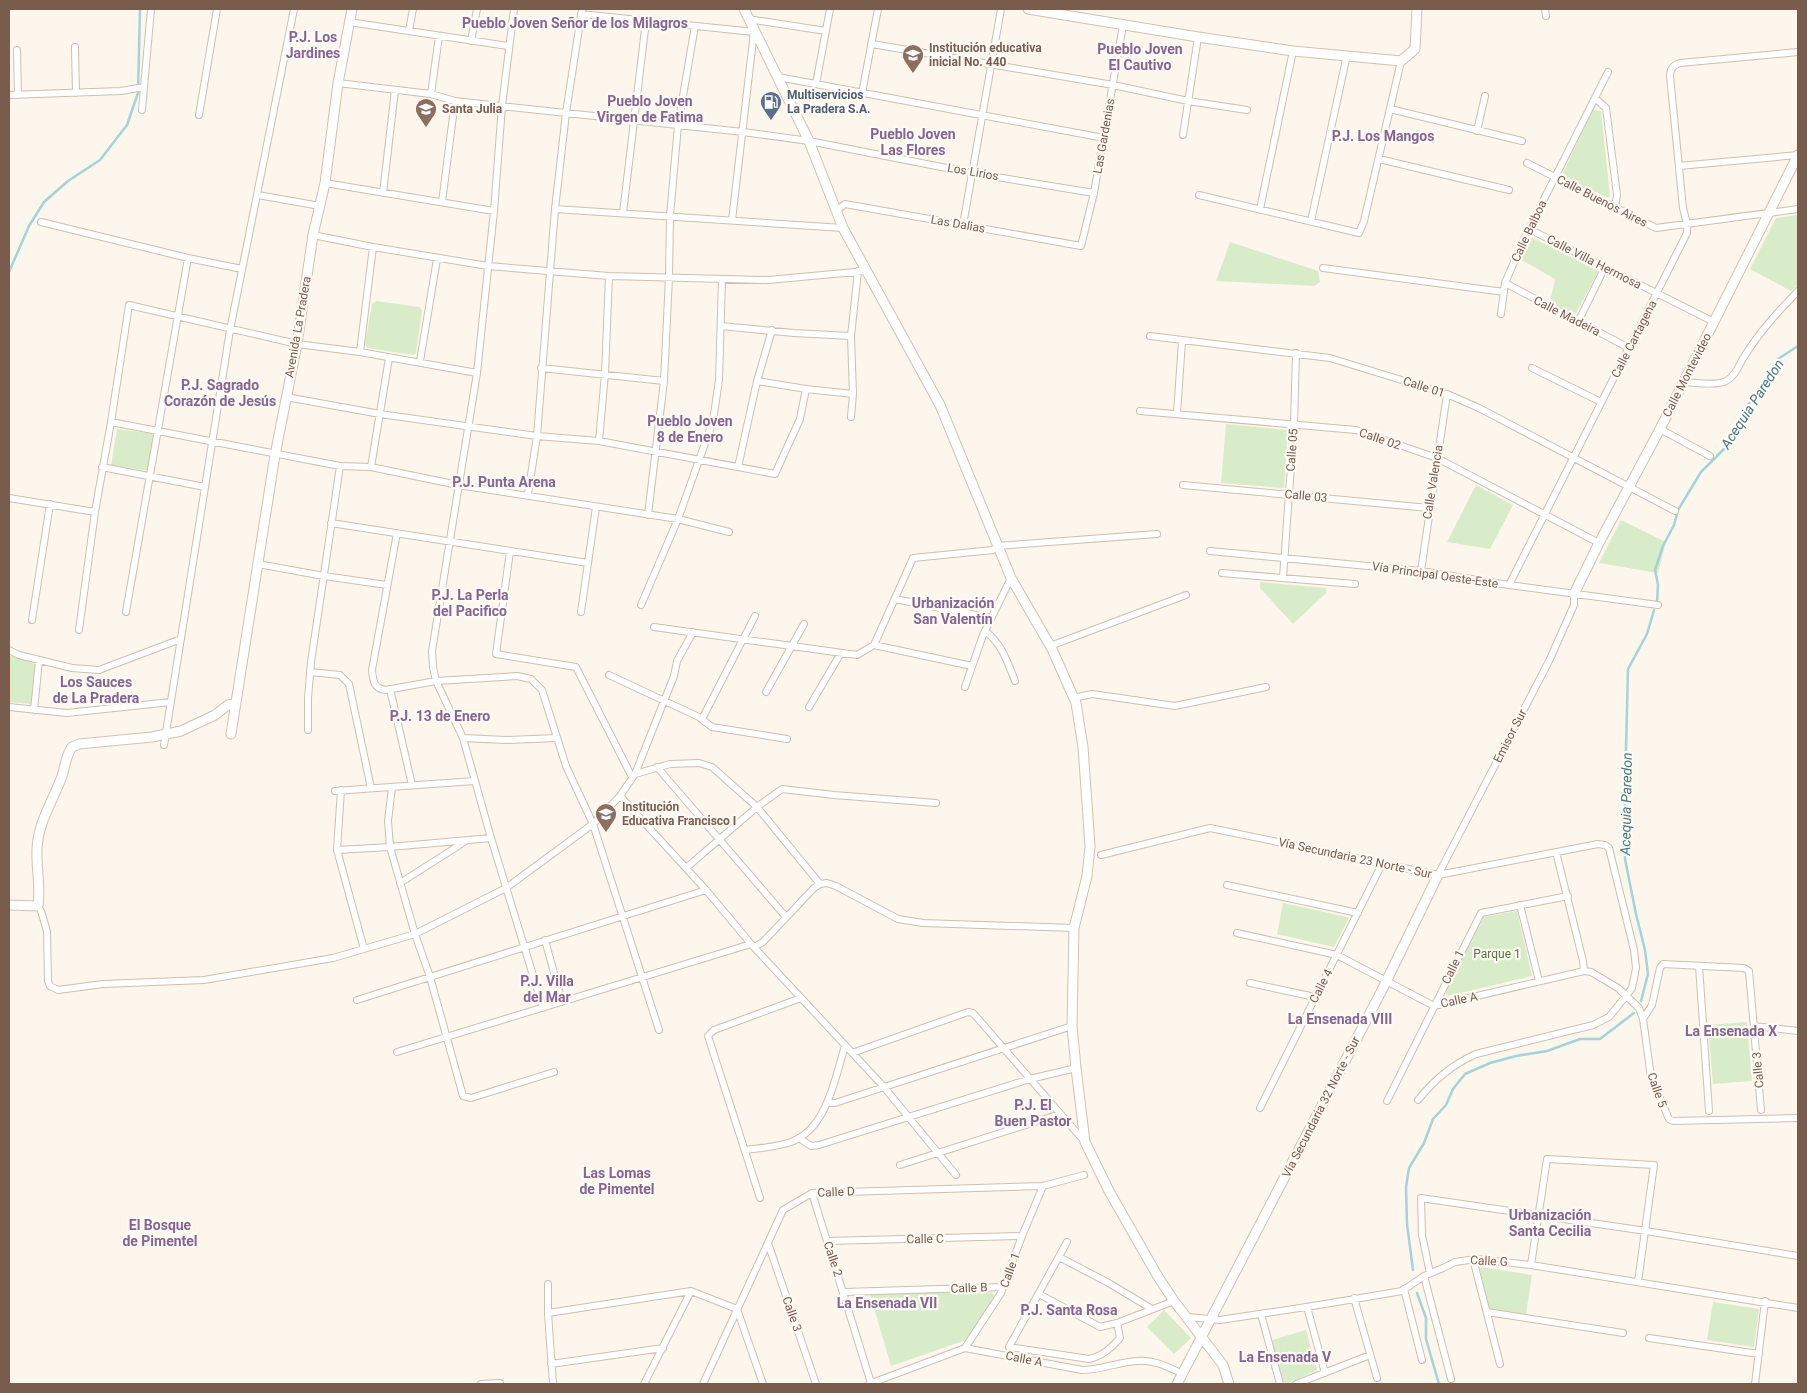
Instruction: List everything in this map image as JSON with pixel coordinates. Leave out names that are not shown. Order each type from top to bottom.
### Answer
[{"type":"street","points":[[142,110],[140,87],[151,9]]},
{"type":"street","points":[[199,115],[217,9]]},
{"type":"street","points":[[164,745],[230,330],[294,9]]},
{"type":"street","name":"Avenida La Pradera","points":[[231,734],[275,454],[297,344],[313,235],[325,183],[338,83],[352,9]]},
{"type":"street","points":[[409,31],[413,9]]},
{"type":"street","points":[[472,40],[477,9]]},
{"type":"street","points":[[514,9],[508,46],[494,211],[477,373],[432,651],[436,681],[463,738],[490,838],[543,1008]]},
{"type":"street","points":[[744,9],[808,141],[862,271],[940,405],[1011,578],[1050,646],[1073,698],[1083,747],[1090,846],[1087,876],[1074,928],[1072,1026],[1085,1142]]},
{"type":"street","points":[[816,84],[830,9]]},
{"type":"street","points":[[862,93],[878,9]]},
{"type":"street","points":[[963,225],[1001,9]]},
{"type":"street","points":[[1028,9],[1293,51],[1401,61]]},
{"type":"street","points":[[1199,195],[1359,232],[1364,221],[1401,61],[1414,49],[1417,9]]},
{"type":"street","points":[[528,494],[537,436],[555,209],[566,113],[582,11],[646,21],[754,32]]},
{"type":"street","points":[[748,18],[826,31]]},
{"type":"street","points":[[623,213],[646,21]]},
{"type":"street","points":[[349,22],[508,46]]},
{"type":"street","name":"Las Gardenias","points":[[1082,246],[1094,193],[1123,25]]},
{"type":"street","points":[[648,515],[664,381],[670,216],[678,125],[695,26]]},
{"type":"street","points":[[732,220],[754,32]]},
{"type":"street","points":[[430,94],[439,36]]},
{"type":"street","points":[[1182,135],[1198,37]]},
{"type":"street","points":[[872,44],[1247,110]]},
{"type":"street","points":[[74,47],[76,93]]},
{"type":"street","points":[[17,50],[18,95]]},
{"type":"street","points":[[1260,209],[1293,51]]},
{"type":"street","name":"Calle Cartagena","points":[[1509,585],[1687,233],[1670,76],[1673,67],[1680,64],[1798,52]]},
{"type":"street","points":[[1311,221],[1347,55]]},
{"type":"street","name":"Calle Balboa","points":[[1501,314],[1505,283],[1529,229],[1608,72]]},
{"type":"street","points":[[778,77],[1104,138]]},
{"type":"street","name":"Los Lirios","points":[[338,83],[430,94],[455,101],[743,132],[808,141],[972,173],[1094,193]]},
{"type":"street","points":[[9,96],[121,91],[140,87]]},
{"type":"street","points":[[383,193],[395,90]]},
{"type":"street","points":[[1477,130],[1485,96]]},
{"type":"street","points":[[1595,98],[1606,108],[1617,196],[1615,207]]},
{"type":"street","points":[[442,202],[455,101]]},
{"type":"street","points":[[1390,109],[1522,141]]},
{"type":"street","points":[[1679,166],[1798,155]]},
{"type":"street","name":"Calle Montevideo","points":[[1574,594],[1599,543],[1630,488],[1798,155]]},
{"type":"street","points":[[1379,159],[1510,190]]},
{"type":"street","name":"Calle Buenos Aires","points":[[1527,163],[1656,228],[1798,209]]},
{"type":"street","points":[[325,183],[494,211]]},
{"type":"street","points":[[258,195],[320,206]]},
{"type":"street","name":"Las Dalias","points":[[836,211],[846,204],[1082,246]]},
{"type":"street","points":[[555,209],[843,228]]},
{"type":"street","points":[[41,222],[188,258],[242,269]]},
{"type":"street","name":"Calle Villa Hermosa","points":[[1529,229],[1714,322]]},
{"type":"street","points":[[313,235],[437,259],[488,266],[609,276],[768,280],[862,271]]},
{"type":"street","points":[[360,352],[373,248]]},
{"type":"street","points":[[126,612],[188,258]]},
{"type":"street","points":[[420,362],[437,259]]},
{"type":"street","points":[[1578,322],[1605,267]]},
{"type":"street","points":[[1323,268],[1504,292]]},
{"type":"street","points":[[851,417],[853,394],[851,336],[862,271]]},
{"type":"street","points":[[599,441],[605,374],[609,276]]},
{"type":"street","points":[[641,605],[678,519],[713,420],[719,380],[722,279]]},
{"type":"street","name":"Calle Madeira","points":[[1505,283],[1629,348]]},
{"type":"street","points":[[1684,382],[1725,382],[1735,374],[1756,337],[1768,321],[1798,291]]},
{"type":"street","points":[[79,630],[94,512],[112,422],[129,305],[230,330],[297,344],[360,352],[477,373]]},
{"type":"street","points":[[721,326],[851,336]]},
{"type":"street","points":[[738,467],[757,381],[772,330]]},
{"type":"street","name":"Calle 01","points":[[1150,336],[1330,358],[1447,394],[1478,408],[1675,511]]},
{"type":"street","points":[[1177,414],[1182,341]]},
{"type":"street","name":"Calle 05","points":[[1284,578],[1294,424],[1296,353]]},
{"type":"street","points":[[371,467],[389,358]]},
{"type":"street","points":[[541,368],[664,381]]},
{"type":"street","points":[[1532,368],[1601,402]]},
{"type":"street","points":[[757,381],[853,394]]},
{"type":"street","points":[[286,397],[380,414],[537,436],[599,441],[775,474],[800,419],[806,389]]},
{"type":"street","name":"Calle Valencia","points":[[1421,571],[1447,394]]},
{"type":"street","name":"Calle 02","points":[[1140,411],[1356,430],[1437,458],[1599,543]]},
{"type":"street","points":[[112,422],[340,466],[371,467],[458,485],[528,494],[596,507],[678,519],[729,532]]},
{"type":"street","points":[[1660,429],[1710,456]]},
{"type":"street","points":[[308,730],[310,672],[340,466]]},
{"type":"street","points":[[102,467],[205,487]]},
{"type":"street","name":"Calle 03","points":[[1183,485],[1429,508]]},
{"type":"street","points":[[9,498],[94,512]]},
{"type":"street","points":[[32,620],[50,504]]},
{"type":"street","points":[[581,612],[596,507]]},
{"type":"street","points":[[331,523],[588,562]]},
{"type":"street","points":[[397,533],[372,670],[373,681],[376,687],[382,690],[436,681],[517,676],[531,679],[542,690],[566,766],[593,824],[659,1030]]},
{"type":"street","points":[[654,627],[857,655],[874,644],[913,558],[993,550],[997,546],[1157,534]]},
{"type":"street","points":[[510,551],[496,654],[576,667],[634,776]]},
{"type":"street","name":"Vía Principal Oeste-Este","points":[[1210,551],[1421,571],[1658,605]]},
{"type":"street","points":[[258,564],[387,585]]},
{"type":"street","points":[[1222,573],[1355,584]]},
{"type":"street","points":[[965,687],[985,631],[1011,578]]},
{"type":"street","name":"Emisor Sur","points":[[1438,875],[1549,661],[1574,605],[1574,594]]},
{"type":"street","points":[[1050,646],[1186,595]]},
{"type":"street","points":[[894,599],[991,618]]},
{"type":"street","points":[[702,719],[755,616]]},
{"type":"street","points":[[766,692],[804,624]]},
{"type":"street","points":[[985,631],[992,636],[1005,656],[1015,681]]},
{"type":"street","points":[[41,911],[47,931],[48,981],[52,988],[58,990],[103,984],[204,980],[333,958],[415,934],[506,888],[593,824],[620,796],[634,776],[674,676],[677,661],[693,632]]},
{"type":"street","points":[[9,650],[19,655],[72,668],[98,670],[181,639]]},
{"type":"street","points":[[874,644],[972,666]]},
{"type":"street","points":[[809,707],[841,653]]},
{"type":"street","points":[[34,710],[39,660]]},
{"type":"street","points":[[310,672],[340,675],[349,684],[371,788]]},
{"type":"street","points":[[610,675],[702,719],[712,727],[787,739]]},
{"type":"street","points":[[1073,698],[1092,694],[1176,706],[1266,687]]},
{"type":"street","points":[[390,689],[412,785]]},
{"type":"street","points":[[9,707],[67,714],[171,702]]},
{"type":"street","points":[[9,905],[38,906],[37,849],[39,832],[72,747],[79,744],[181,731],[215,715],[228,705],[236,704]]},
{"type":"street","points":[[463,738],[506,740],[558,738]]},
{"type":"street","points":[[634,776],[657,767],[684,763],[699,763],[712,768],[757,807],[820,884]]},
{"type":"street","points":[[657,767],[786,917]]},
{"type":"street","points":[[364,949],[338,850],[338,791],[474,781]]},
{"type":"street","points":[[392,787],[388,821],[390,847],[415,934],[430,977],[463,1096],[466,1098],[554,1072]]},
{"type":"street","points":[[686,868],[757,807],[784,788],[816,793],[936,803]]},
{"type":"street","points":[[620,796],[706,890],[752,946],[883,1086],[956,1175]]},
{"type":"street","name":"Vía Secundaria 23 Norte - Sur","points":[[1101,855],[1210,828],[1438,875],[1605,844],[1609,848],[1634,950],[1636,968],[1632,988],[1626,996]]},
{"type":"street","points":[[338,850],[490,838]]},
{"type":"street","points":[[400,883],[467,840]]},
{"type":"street","points":[[1418,1100],[1433,1082],[1462,1060],[1476,1054],[1592,1025],[1609,1017],[1626,996],[1591,972],[1584,971],[1568,896],[1556,852]]},
{"type":"street","name":"Calle 4","points":[[1260,1108],[1382,864]]},
{"type":"street","name":"Vía Secundaria 32 Norte - Sur","points":[[1177,1384],[1203,1337],[1438,875]]},
{"type":"street","points":[[397,1052],[763,942],[820,884],[827,883],[836,886],[898,920],[923,923],[1074,928]]},
{"type":"street","points":[[1227,885],[1358,913]]},
{"type":"street","points":[[357,1000],[706,890]]},
{"type":"street","name":"Calle 1","points":[[1387,1101],[1481,913],[1568,896]]},
{"type":"street","points":[[1520,905],[1540,981]]},
{"type":"street","name":"Calle A","points":[[1237,933],[1337,955],[1434,1006],[1584,971]]},
{"type":"street","points":[[545,940],[562,1002]]},
{"type":"street","points":[[1643,1019],[1652,1005],[1660,968],[1663,964],[1699,966],[1708,1112]]},
{"type":"street","name":"Calle 3","points":[[1699,966],[1744,968],[1749,970],[1761,1110]]},
{"type":"street","points":[[1250,983],[1315,997]]},
{"type":"street","name":"Calle 5","points":[[1626,996],[1639,1008],[1643,1019],[1651,1077],[1668,1119],[1673,1121],[1798,1118]]},
{"type":"street","points":[[760,1198],[708,1036],[714,1030],[801,998]]},
{"type":"street","points":[[852,1053],[968,1012],[977,1016],[1085,1142],[1114,1200],[1157,1275],[1174,1301],[1223,1365],[1229,1384]]},
{"type":"street","points":[[828,1103],[834,1103],[1072,1026]]},
{"type":"street","points":[[1754,1026],[1798,1031]]},
{"type":"street","points":[[745,1150],[790,1142],[800,1138],[808,1131],[828,1103],[845,1046]]},
{"type":"street","points":[[800,1138],[805,1143],[813,1146],[1030,1079],[1076,1068]]},
{"type":"street","points":[[900,1165],[1060,1114]]},
{"type":"street","points":[[1531,1265],[1546,1159],[1654,1165],[1638,1282]]},
{"type":"street","name":"Calle D","points":[[705,1383],[783,1210],[812,1193],[1043,1186],[1084,1175]]},
{"type":"street","name":"Calle 1","points":[[965,1348],[1001,1294],[1043,1186]]},
{"type":"street","name":"Calle 2","points":[[812,1193],[844,1292],[870,1384]]},
{"type":"street","points":[[1451,1379],[1427,1274],[1422,1235],[1422,1198],[1646,1231],[1798,1256]]},
{"type":"street","name":"Calle C","points":[[828,1241],[1022,1236]]},
{"type":"street","points":[[1067,1242],[1009,1347],[1089,1359],[1109,1350],[1120,1338],[1117,1323]]},
{"type":"street","name":"Calle 3","points":[[768,1243],[816,1384]]},
{"type":"street","points":[[1059,1258],[1107,1282],[1152,1309]]},
{"type":"street","points":[[1473,1259],[1500,1364]]},
{"type":"street","name":"Calle G","points":[[1187,1317],[1220,1320],[1402,1291],[1427,1274],[1455,1262],[1473,1259],[1490,1259],[1531,1265],[1766,1301],[1798,1308]]},
{"type":"street","points":[[548,1284],[553,1384]]},
{"type":"street","name":"Calle B","points":[[844,1292],[1003,1287]]},
{"type":"street","points":[[1404,1289],[1422,1360]]},
{"type":"street","points":[[644,1384],[691,1292]]},
{"type":"street","points":[[548,1313],[691,1292],[737,1309],[763,1384]]},
{"type":"street","points":[[1039,1294],[1100,1327],[1117,1323],[1174,1301]]},
{"type":"street","points":[[1354,1298],[1377,1378]]},
{"type":"street","points":[[1756,1384],[1766,1301]]},
{"type":"street","points":[[1307,1307],[1325,1373]]},
{"type":"street","points":[[1487,1312],[1623,1333]]},
{"type":"street","points":[[1260,1314],[1280,1384]]},
{"type":"street","points":[[1649,1338],[1759,1354]]},
{"type":"street","points":[[551,1364],[663,1348]]},
{"type":"street","points":[[870,1384],[965,1348]]},
{"type":"street","name":"Calle A","points":[[965,1348],[1082,1370],[1096,1370],[1137,1361],[1162,1364],[1183,1374]]},
{"type":"street","points":[[1296,1384],[1370,1355]]},
{"type":"street","points":[[481,1384],[500,1383]]},
{"type":"green space","points":[[1592,110],[1601,111],[1610,196],[1608,198],[1564,176],[1563,173]]},
{"type":"green space","points":[[1798,215],[1798,285],[1791,291],[1750,269],[1776,218]]},
{"type":"green space","points":[[1531,237],[1598,272],[1576,313],[1572,314],[1550,302],[1555,279],[1520,259]]},
{"type":"green space","points":[[1230,242],[1318,271],[1320,282],[1315,286],[1216,281]]},
{"type":"green space","points":[[376,301],[420,307],[422,311],[416,353],[413,355],[368,348],[365,345],[372,304]]},
{"type":"green space","points":[[1226,424],[1288,430],[1284,488],[1221,483]]},
{"type":"green space","points":[[117,429],[155,434],[149,471],[111,465]]},
{"type":"green space","points":[[1476,485],[1513,505],[1490,549],[1447,542]]},
{"type":"green space","points":[[1621,520],[1666,542],[1658,573],[1599,563]]},
{"type":"green space","points":[[1260,582],[1326,588],[1326,593],[1293,624],[1260,588]]},
{"type":"green space","points":[[9,655],[35,664],[31,704],[9,702]]},
{"type":"green space","points":[[1283,903],[1349,918],[1334,947],[1277,934]]},
{"type":"green space","name":"Parque 1","points":[[1517,911],[1532,976],[1448,996],[1445,992],[1483,917]]},
{"type":"green space","points":[[1747,1022],[1752,1081],[1713,1084],[1708,1025]]},
{"type":"green space","points":[[1481,1267],[1532,1275],[1526,1314],[1490,1310],[1480,1271]]},
{"type":"green space","points":[[991,1292],[995,1296],[966,1340],[891,1366],[870,1294]]},
{"type":"green space","points":[[1713,1302],[1759,1309],[1754,1347],[1707,1340]]},
{"type":"green space","points":[[1164,1310],[1191,1338],[1174,1354],[1147,1327]]},
{"type":"green space","points":[[1306,1330],[1317,1370],[1288,1383],[1283,1382],[1272,1340]]},
{"type":"waterway","points":[[9,272],[29,226],[44,202],[68,181],[100,160],[127,125],[138,93],[140,9]]},
{"type":"waterway","name":"Acequia Paredon","points":[[1657,602],[1658,585],[1655,570],[1663,546],[1674,525],[1678,510],[1701,472],[1728,445],[1741,416],[1778,359],[1798,346]]},
{"type":"waterway","name":"Acequia Paredon","points":[[1641,1001],[1648,974],[1645,950],[1625,859],[1628,669],[1647,634],[1654,610]]},
{"type":"waterway","name":"Acequia Paredon","points":[[1413,1270],[1407,1224],[1406,1187],[1409,1168],[1424,1143],[1433,1119],[1446,1105],[1453,1089],[1465,1074],[1490,1063],[1547,1051],[1580,1039],[1600,1039],[1634,1013]]},
{"type":"waterway","name":"Acequia Paredon","points":[[1417,1293],[1426,1318],[1426,1339],[1439,1384]]},
{"type":"place","name":"Institución educativa inicial No. 440","points":[[913,74]]},
{"type":"place","name":"Multiservicios La Pradera S.A.","points":[[771,121]]},
{"type":"place","name":"Santa Julia","points":[[426,128]]},
{"type":"place","name":"Institución Educativa Francisco I","points":[[606,833]]},
{"type":"district","name":"Pueblo Joven Señor de los Milagros","points":[[575,23]]},
{"type":"district","name":"P.J. Los Jardines","points":[[313,46]]},
{"type":"district","name":"Pueblo Joven El Cautivo","points":[[1140,58]]},
{"type":"district","name":"Pueblo Joven Virgen de Fatima","points":[[650,109]]},
{"type":"district","name":"P.J. Los Mangos","points":[[1383,136]]},
{"type":"district","name":"Pueblo Joven Las Flores","points":[[913,142]]},
{"type":"district","name":"P.J. Sagrado Corazón de Jesús","points":[[220,394]]},
{"type":"district","name":"Pueblo Joven 8 de Enero","points":[[690,430]]},
{"type":"district","name":"P.J. Punta Arena","points":[[504,482]]},
{"type":"district","name":"P.J. La Perla del Pacifico","points":[[470,604]]},
{"type":"district","name":"Urbanización San Valentín","points":[[953,612]]},
{"type":"district","name":"Los Sauces de La Pradera","points":[[96,690]]},
{"type":"district","name":"P.J. 13 de Enero","points":[[440,716]]},
{"type":"district","name":"P.J. Villa del Mar","points":[[547,990]]},
{"type":"district","name":"La Ensenada VIII","points":[[1340,1019]]},
{"type":"district","name":"La Ensenada X","points":[[1731,1031]]},
{"type":"district","name":"P.J. El Buen Pastor","points":[[1033,1114]]},
{"type":"district","name":"Las Lomas de Pimentel","points":[[617,1182]]},
{"type":"district","name":"Urbanización Santa Cecilia","points":[[1550,1224]]},
{"type":"district","name":"El Bosque de Pimentel","points":[[160,1234]]},
{"type":"district","name":"La Ensenada VII","points":[[887,1303]]},
{"type":"district","name":"P.J. Santa Rosa","points":[[1069,1310]]},
{"type":"district","name":"La Ensenada V","points":[[1285,1357]]}]
